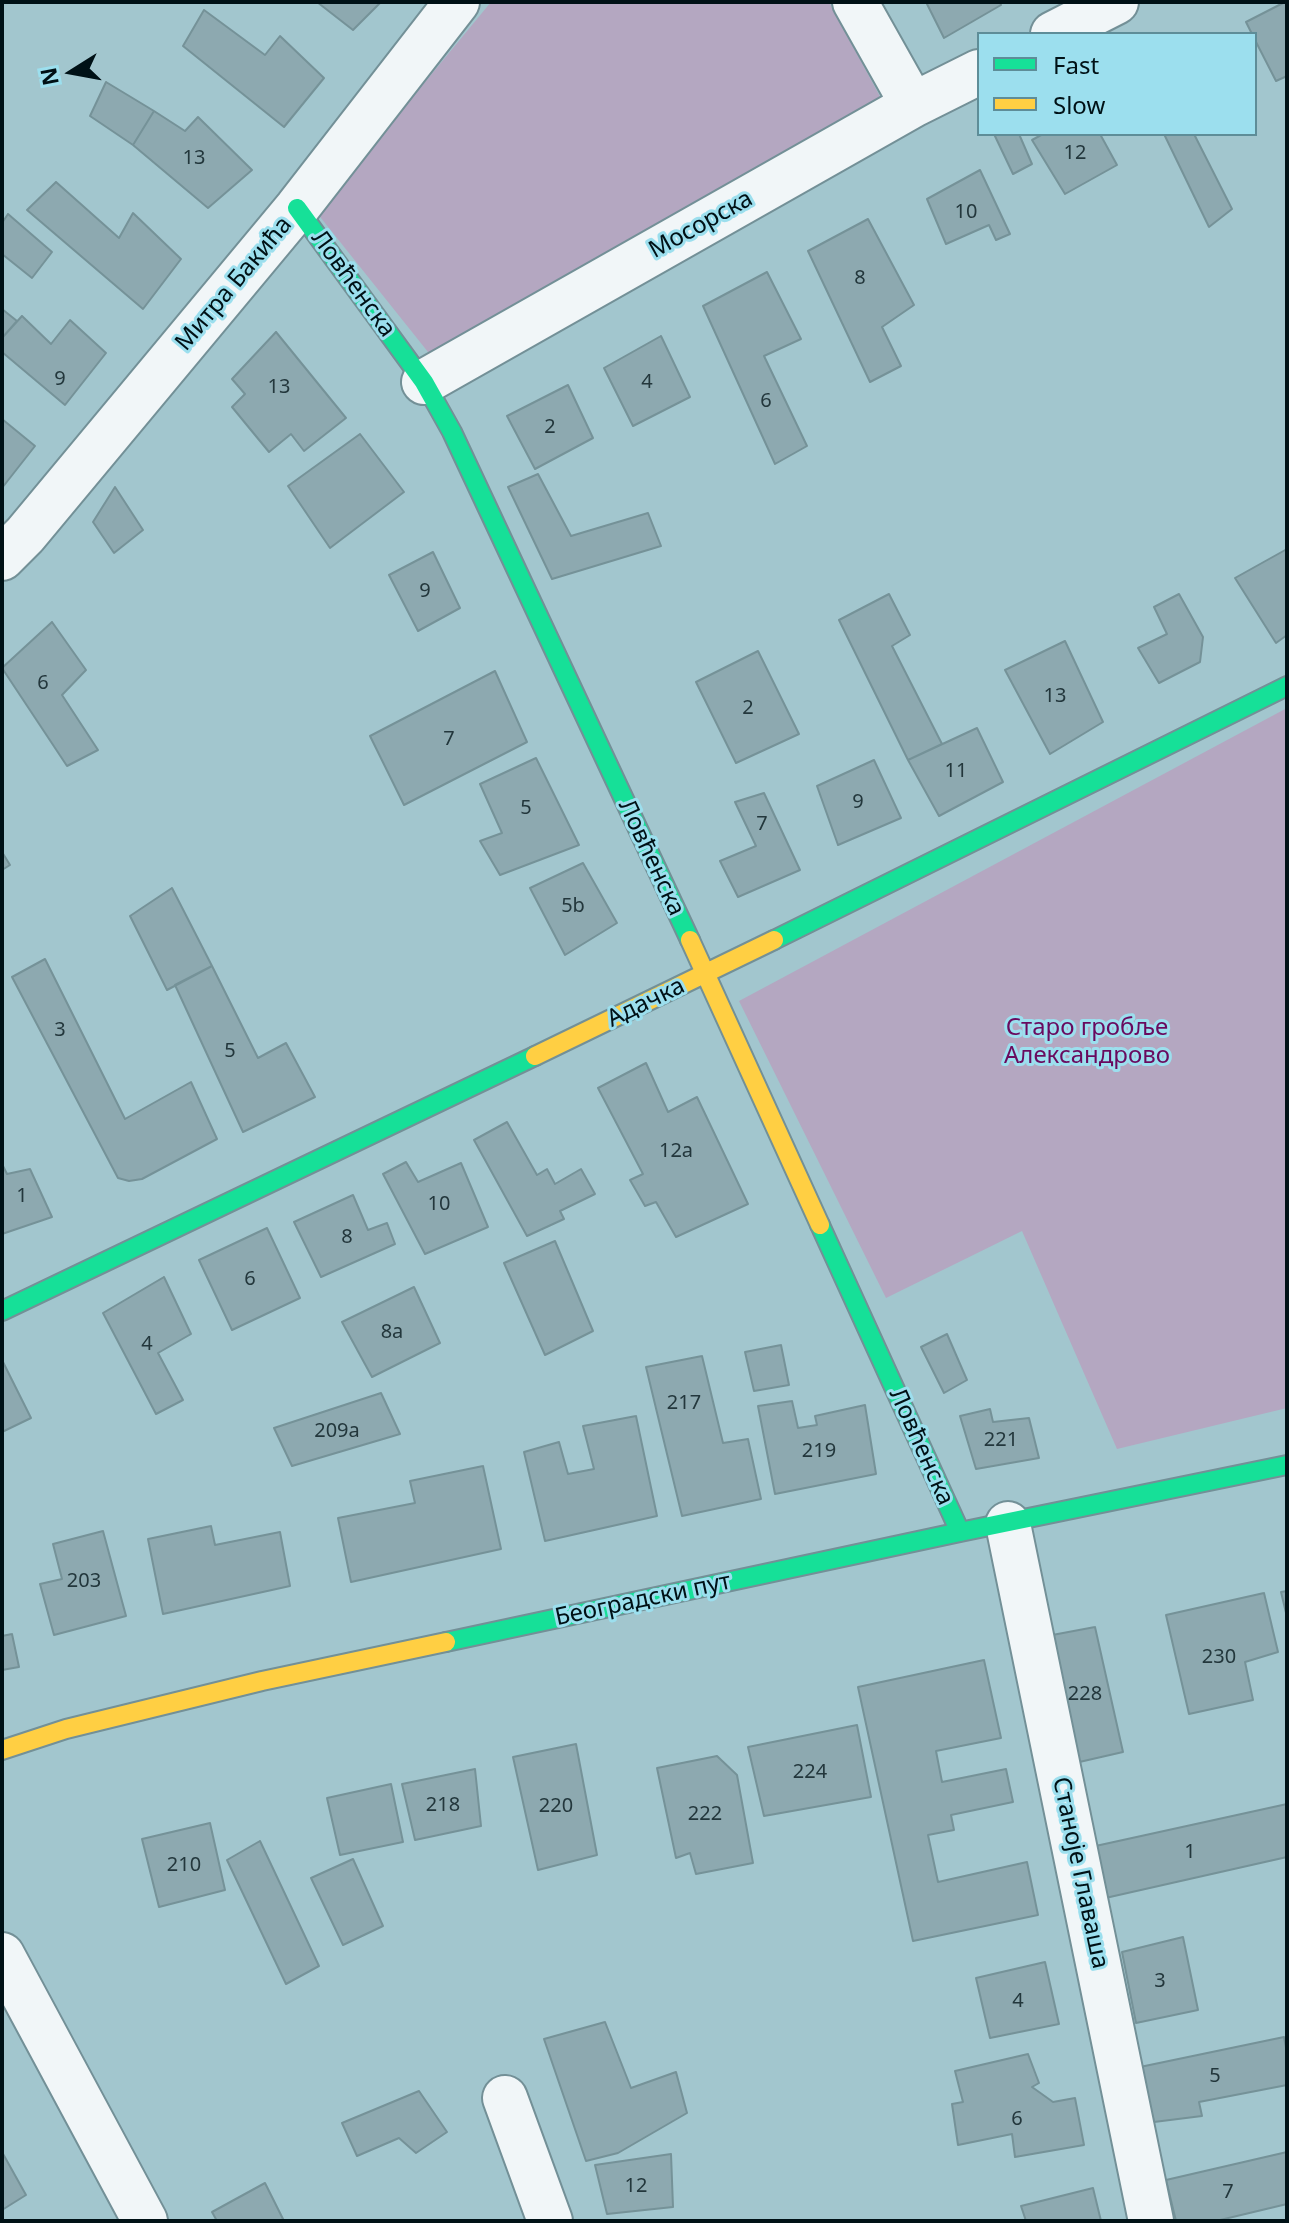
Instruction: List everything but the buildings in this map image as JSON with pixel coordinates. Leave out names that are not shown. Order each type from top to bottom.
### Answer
[{"type":"street","name":"Митра Бакића","points":[[2,558],[25,535],[297,208],[457,2]]},
{"type":"street","points":[[855,2],[913,105]]},
{"type":"street","points":[[1057,32],[1116,2]]},
{"type":"street","name":"Мосорска","points":[[424,382],[913,105],[977,73]]},
{"type":"street","name":"Ловћенска","points":[[297,208],[424,382],[452,432],[706,974],[960,1532]]},
{"type":"street","name":"Адачка","points":[[2,1311],[706,974],[1287,686]]},
{"type":"street","name":"Београдски пут","points":[[2,1750],[66,1729],[262,1681],[1287,1465]]},
{"type":"street","name":"Станоје Главаша","points":[[1008,1524],[1151,2221]]},
{"type":"street","points":[[2,1955],[145,2221]]},
{"type":"street","points":[[505,2098],[550,2221]]},
{"type":"green space","points":[[491,2],[829,2],[883,102],[432,357],[317,213]]},
{"type":"green space","name":"Старо гробље Александрово","points":[[1287,708],[1287,1408],[1117,1449],[1022,1231],[886,1298],[739,1001]]},
{"type":"traffic: fast","points":[[297,208],[424,382],[452,432],[690,940]]},
{"type":"traffic: fast","points":[[774,940],[1287,686]]},
{"type":"traffic: fast","points":[[2,1311],[535,1056]]},
{"type":"traffic: fast","points":[[820,1225],[960,1532]]},
{"type":"traffic: fast","points":[[446,1642],[1287,1465]]},
{"type":"traffic: slow","points":[[690,940],[820,1225]]},
{"type":"traffic: slow","points":[[535,1056],[774,940]]},
{"type":"traffic: slow","points":[[2,1750],[66,1729],[262,1681],[446,1642]]}]
